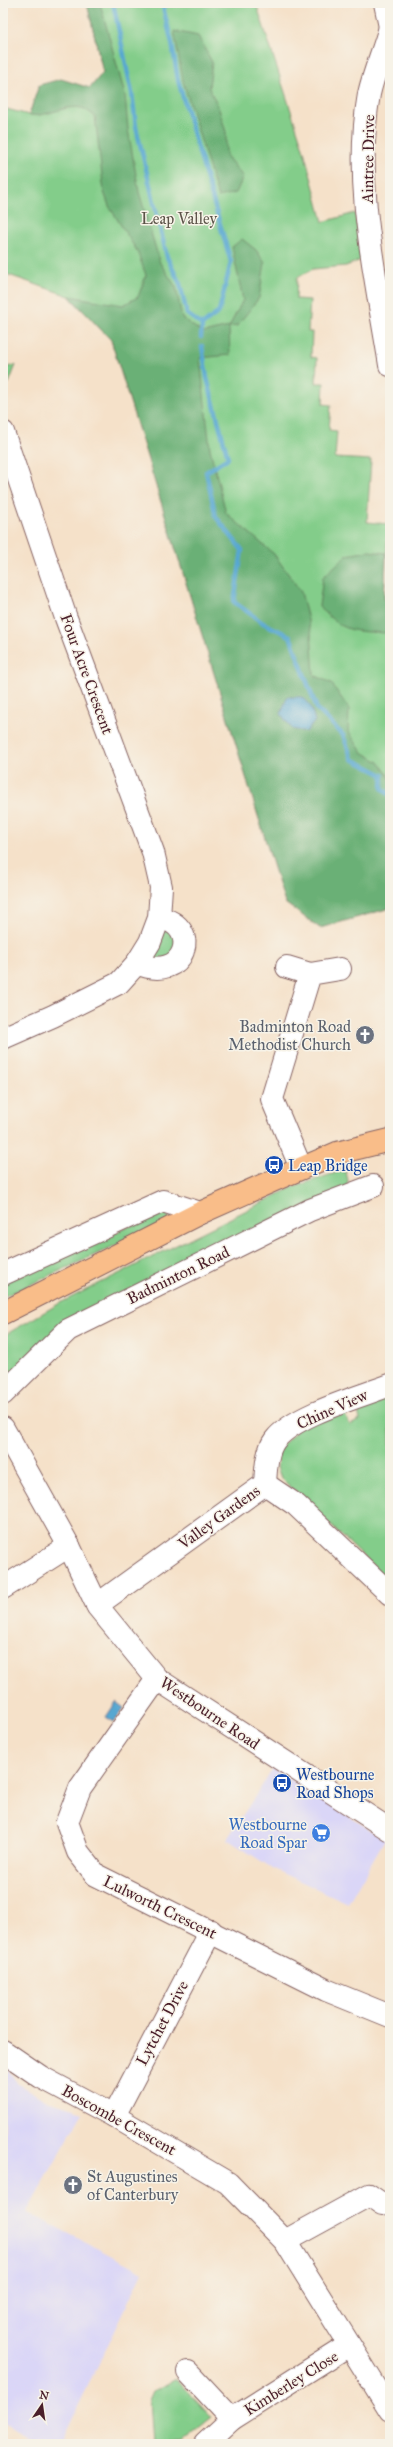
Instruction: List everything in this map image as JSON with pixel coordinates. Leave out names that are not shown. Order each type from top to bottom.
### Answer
[{"type":"main road","points":[[3,1313],[200,1213],[337,1153],[390,1140]]},
{"type":"street","name":"Aintree Drive","points":[[385,3],[390,27],[370,94],[366,133],[364,188],[381,258],[390,365]]},
{"type":"street","name":"Four Acre Crescent","points":[[3,432],[66,618],[153,852],[161,887],[159,918],[150,942],[137,964],[119,983],[3,1038]]},
{"type":"street","points":[[137,964],[157,970],[172,965],[182,954],[185,939],[181,929],[168,919],[159,918]]},
{"type":"street","points":[[287,966],[310,974],[340,969]]},
{"type":"street","points":[[301,1168],[272,1099],[310,974]]},
{"type":"street","name":"Badminton Road","points":[[3,1394],[68,1330],[310,1210],[373,1186]]},
{"type":"street","points":[[3,1274],[163,1200],[200,1213]]},
{"type":"street","name":"Chine View","points":[[265,1484],[268,1456],[275,1440],[301,1419],[390,1385]]},
{"type":"street","name":"Westbourne Road","points":[[3,1428],[69,1546],[97,1605],[157,1679],[390,1830]]},
{"type":"street","name":"Valley Gardens","points":[[97,1605],[265,1484],[296,1506],[390,1594]]},
{"type":"street","points":[[3,1588],[69,1546]]},
{"type":"street","name":"Lulworth Crescent","points":[[157,1679],[80,1788],[67,1822],[78,1852],[96,1875],[211,1931],[326,1990],[390,2016]]},
{"type":"street","name":"Lytchet Drive","points":[[114,2116],[211,1931]]},
{"type":"street","name":"Boscombe Crescent","points":[[3,2051],[42,2077],[114,2116],[228,2183],[285,2241],[390,2410]]},
{"type":"street","points":[[285,2241],[369,2195],[382,2204]]},
{"type":"street","name":"Kimberley Close","points":[[205,2444],[232,2420],[349,2346]]},
{"type":"street","name":"Kimberley Close","points":[[188,2372],[232,2420]]},
{"type":"shaded area","points":[[273,1769],[385,1839],[348,1903],[272,1868],[227,1839]]},
{"type":"shaded area","points":[[4,2064],[18,2084],[47,2101],[83,2112],[27,2212],[143,2272],[60,2444],[36,2444],[3,2422]]},
{"type":"green space","name":"Leap Valley","points":[[87,3],[256,3],[304,151],[323,222],[355,213],[361,260],[346,266],[313,269],[297,278],[296,299],[310,300],[308,332],[312,332],[311,357],[317,358],[316,383],[324,383],[323,404],[331,405],[329,430],[337,431],[335,458],[371,460],[367,522],[388,524],[384,599],[389,601],[387,633],[390,638],[390,908],[320,928],[285,903],[111,340],[69,296],[3,273],[3,108],[29,115],[39,85],[110,103]]},
{"type":"green space","points":[[87,3],[100,3],[125,95],[128,129],[139,192],[160,263],[176,287],[182,318],[203,333],[229,327],[230,355],[200,358],[210,449],[226,513],[274,554],[301,592],[311,632],[314,675],[331,683],[349,709],[348,731],[362,752],[379,762],[390,778],[390,908],[320,928],[285,903],[111,340],[69,296],[123,305],[138,297],[146,275],[137,251],[109,206],[104,192],[95,116],[84,109],[76,107],[62,109],[42,115],[29,115],[39,85],[61,79],[90,88],[103,72]]},
{"type":"green space","points":[[174,31],[198,36],[212,62],[209,88],[218,106],[226,132],[226,155],[243,177],[236,193],[218,197],[183,81]]},
{"type":"green space","points":[[242,239],[256,250],[265,263],[259,298],[237,326],[229,327],[243,300],[232,247]]},
{"type":"green space","points":[[16,365],[9,383],[3,381],[3,368]]},
{"type":"green space","points":[[369,551],[386,553],[384,599],[389,601],[387,633],[365,632],[349,629],[342,626],[327,615],[319,606],[323,577],[347,555]]},
{"type":"green space","points":[[167,920],[180,953],[146,965]]},
{"type":"green space","points":[[341,1171],[346,1172],[348,1180],[347,1187],[66,1327],[3,1384],[3,1336],[60,1303],[291,1188]]},
{"type":"green space","points":[[165,1211],[171,1220],[3,1297],[3,1281]]},
{"type":"green space","points":[[390,1393],[390,1582],[281,1478],[277,1467],[279,1449],[302,1425],[344,1413],[350,1425],[360,1420],[358,1411],[361,1403]]},
{"type":"green space","points":[[176,2378],[212,2417],[179,2444],[153,2444],[150,2400],[154,2391]]},
{"type":"water","points":[[287,697],[302,697],[311,707],[315,721],[306,732],[292,729],[281,714]]},
{"type":"water","points":[[116,1702],[124,1708],[114,1722],[106,1717]]},
{"type":"waterway","points":[[113,3],[132,93],[136,127],[167,257],[180,284],[187,314],[202,325]]},
{"type":"waterway","points":[[162,3],[172,43],[178,80],[231,262],[219,312],[202,325],[201,337]]},
{"type":"waterway","points":[[202,346],[207,378],[228,458],[206,472],[216,517],[242,550],[234,602],[263,623],[290,636],[317,709],[343,735],[352,759],[383,775],[382,788],[390,795]]},
{"type":"place","name":"Badminton Road Methodist Church","points":[[365,1035]]},
{"type":"place","name":"Leap Bridge","points":[[274,1165]]},
{"type":"place","name":"Westbourne Road Shops","points":[[282,1783]]},
{"type":"place","name":"Westbourne Road Spar","points":[[321,1833]]},
{"type":"place","name":"St Augustines of Canterbury","points":[[73,2185]]}]
